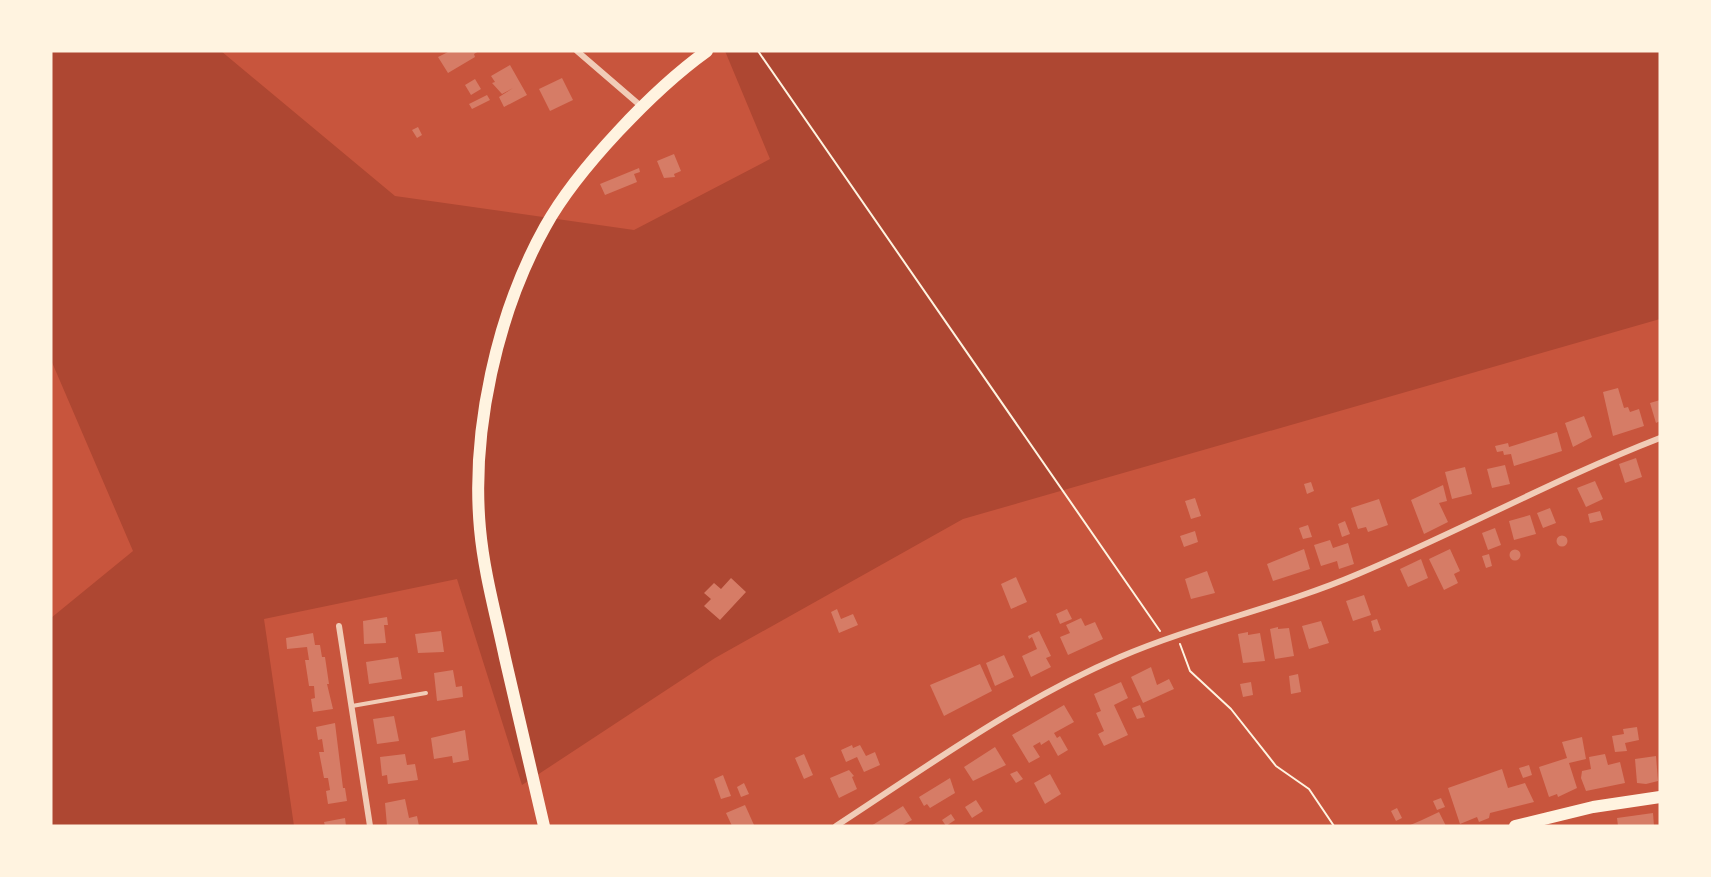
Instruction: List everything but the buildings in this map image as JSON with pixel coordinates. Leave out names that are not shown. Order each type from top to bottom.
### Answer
[{"type":"main road","points":[[544,826],[484,558],[479,497],[482,429],[502,334],[521,276],[546,225],[587,168],[643,108],[690,63],[706,52]]},
{"type":"main road","points":[[1515,826],[1593,807],[1660,797]]},
{"type":"street","points":[[577,51],[643,108]]},
{"type":"street","points":[[836,826],[1018,708],[1117,658],[1165,638],[1177,636],[1352,577],[1423,547],[1602,461],[1660,438]]},
{"type":"street","points":[[339,626],[370,826]]},
{"type":"lane","points":[[352,706],[426,693]]},
{"type":"path","points":[[758,51],[1165,638]]},
{"type":"path","points":[[1177,636],[1190,671],[1231,709],[1276,766],[1309,789],[1335,826]]},
{"type":"shaded area","points":[[51,51],[221,51],[395,196],[634,230],[770,159],[725,51],[1660,51],[1660,319],[963,519],[715,658],[522,785],[457,579],[264,619],[294,826],[51,826],[51,618],[133,551],[51,360]]}]
